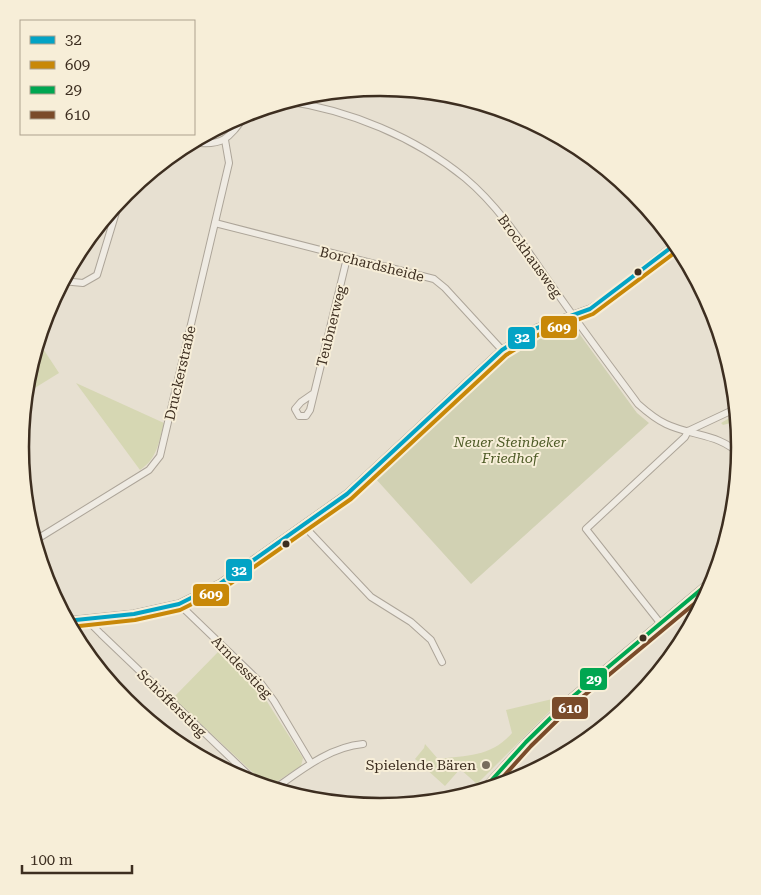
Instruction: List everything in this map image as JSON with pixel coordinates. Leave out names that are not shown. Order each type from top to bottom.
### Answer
[{"type":"street","name":"Brockhausweg","points":[[303,105],[331,112],[402,137],[448,165],[497,211],[638,404],[652,416],[668,425],[718,440],[732,447]]},
{"type":"street","points":[[209,141],[225,140],[232,135],[238,127]]},
{"type":"street","name":"Druckerstraße","points":[[41,537],[149,470],[160,456],[229,159],[225,140]]},
{"type":"street","points":[[71,282],[83,283],[97,275],[114,218]]},
{"type":"street","name":"Borchardsheide","points":[[214,223],[434,279],[445,288],[502,350]]},
{"type":"street","points":[[74,620],[134,614],[179,604],[221,584],[347,494],[502,350],[537,328],[590,309],[610,296],[670,248]]},
{"type":"street","name":"Teubnerweg","points":[[314,393],[347,258]]},
{"type":"street","points":[[661,624],[586,529],[685,437],[688,431],[730,411]]},
{"type":"street","points":[[304,526],[371,597],[411,622],[431,640],[442,662]]},
{"type":"street","points":[[490,782],[526,742],[570,699],[702,589]]},
{"type":"street","name":"Arndesstieg","points":[[179,604],[260,682],[274,701],[311,763]]},
{"type":"street","name":"Schöfferstieg","points":[[89,618],[91,624],[101,634],[243,771]]},
{"type":"street","points":[[280,785],[311,763],[347,745],[363,744]]},
{"type":"green space","name":"Neuer Steinbeker Friedhof","points":[[570,321],[637,413],[649,423],[471,584],[375,478],[459,397],[513,350],[527,340]]},
{"type":"green space","points":[[43,349],[59,373],[34,388]]},
{"type":"green space","points":[[76,383],[164,423],[154,455],[146,466],[140,470]]},
{"type":"green space","points":[[730,417],[731,423],[723,425],[721,423]]},
{"type":"green space","points":[[219,651],[259,689],[303,758],[301,766],[274,783],[258,777],[173,698]]},
{"type":"green space","points":[[565,696],[477,784],[460,769],[445,786],[415,759],[425,744],[438,759],[478,754],[487,751],[496,747],[512,733],[506,710]]},
{"type":"transit line","name":"32","points":[[74,620],[134,614],[179,604],[221,583],[347,494],[502,350],[537,328],[590,309],[670,248]]},
{"type":"transit line","name":"609","points":[[78,626],[135,620],[180,610],[224,588],[351,499],[506,355],[540,334],[593,314],[674,253]]},
{"type":"transit line","name":"29","points":[[490,782],[526,742],[570,699],[702,589]]},
{"type":"transit line","name":"610","points":[[503,777],[531,746],[574,704],[696,602]]},
{"type":"place","name":"Spielende Bären","points":[[486,765]]}]
